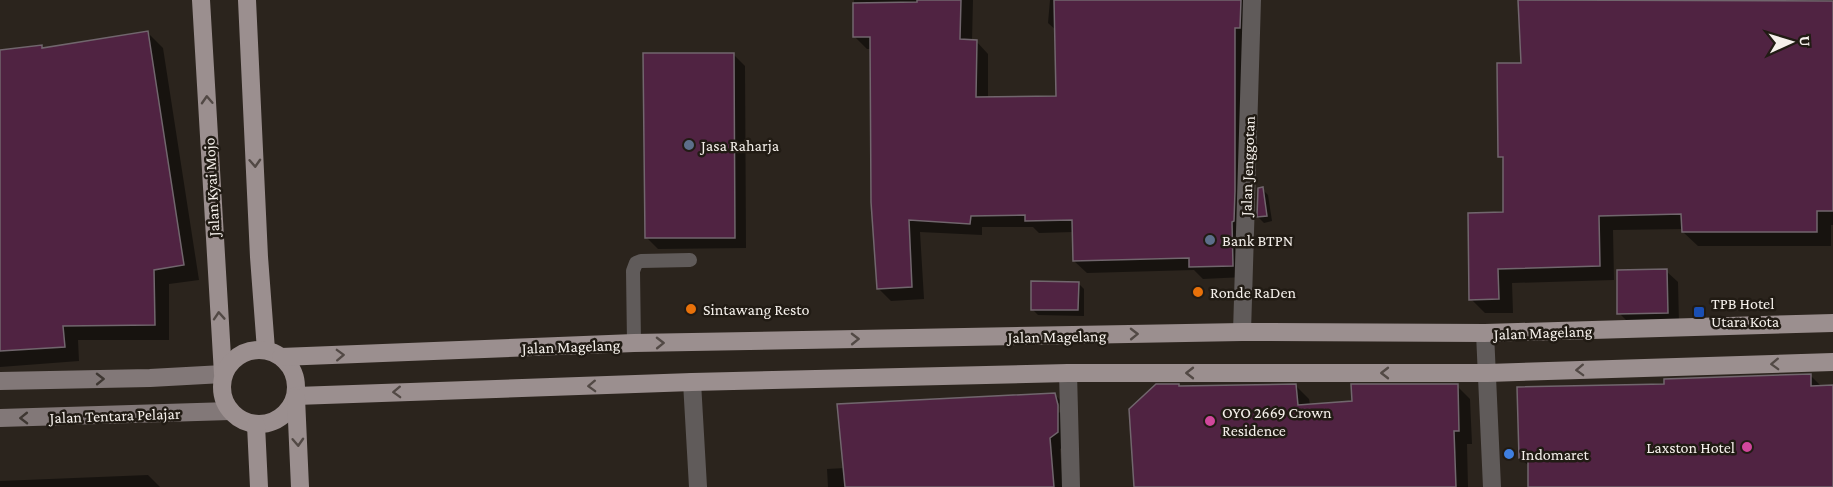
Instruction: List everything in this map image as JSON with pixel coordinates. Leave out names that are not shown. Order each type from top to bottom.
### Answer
[{"type":"main road","name":"Jalan Kyai Mojo","points":[[201,0],[223,374]]},
{"type":"main road","points":[[247,0],[259,257],[274,353]]},
{"type":"main road","name":"Jalan Magelang","points":[[274,353],[634,343],[1242,332],[1485,333],[1833,323]]},
{"type":"main road","points":[[296,396],[287,412],[278,420],[256,425],[244,422],[230,411],[222,393],[223,374],[235,358],[247,351],[274,353],[291,368],[296,378],[300,487]]},
{"type":"main road","points":[[296,396],[692,382],[1068,373],[1488,373],[1833,362]]},
{"type":"main road","points":[[0,381],[136,379],[223,374]]},
{"type":"main road","name":"Jalan Tentara Pelajar","points":[[0,418],[230,411]]},
{"type":"main road","points":[[256,425],[259,487]]},
{"type":"street","name":"Jalan Jenggotan","points":[[1242,332],[1252,0]]},
{"type":"street","points":[[1485,333],[1492,487]]},
{"type":"street","points":[[1068,373],[1071,487]]},
{"type":"street","points":[[692,382],[698,487]]},
{"type":"lane","points":[[634,343],[633,271],[636,263],[690,260]]},
{"type":"building","points":[[917,0],[961,0],[960,39],[977,40],[976,97],[1056,96],[1054,0],[1241,0],[1240,28],[1235,28],[1233,266],[1189,267],[1189,258],[1073,261],[1072,220],[1025,221],[1025,215],[971,216],[970,224],[909,220],[912,287],[877,289],[871,202],[870,37],[853,37],[853,3],[917,2]]},
{"type":"building","points":[[1518,0],[1833,1],[1833,211],[1817,211],[1817,232],[1682,232],[1681,214],[1599,216],[1600,266],[1498,269],[1499,299],[1469,300],[1468,213],[1503,212],[1503,157],[1498,157],[1497,63],[1521,63]]},
{"type":"building","points":[[148,31],[184,265],[154,270],[155,325],[63,326],[65,347],[0,351],[0,50],[42,45],[42,48]]},
{"type":"building","name":"Jasa Raharja","points":[[643,53],[734,53],[735,238],[645,238]]},
{"type":"building","points":[[1263,187],[1267,216],[1257,217],[1258,188]]},
{"type":"building","points":[[1667,269],[1668,313],[1617,314],[1617,270]]},
{"type":"building","points":[[1031,281],[1079,282],[1078,310],[1031,310]]},
{"type":"building","points":[[1811,374],[1811,386],[1833,385],[1833,487],[1528,487],[1528,458],[1519,458],[1517,387],[1664,384],[1664,379]]},
{"type":"building","points":[[1156,384],[1179,384],[1179,386],[1296,384],[1298,405],[1352,401],[1351,384],[1458,384],[1459,431],[1454,431],[1456,487],[1134,487],[1129,409]]},
{"type":"building","points":[[1055,393],[1058,405],[1058,432],[1050,438],[1054,487],[845,487],[837,404]]},
{"type":"place","name":"Jasa Raharja","points":[[689,145]]},
{"type":"place","name":"Bank BTPN","points":[[1210,240]]},
{"type":"place","name":"Ronde RaDen","points":[[1198,292]]},
{"type":"place","name":"Sintawang Resto","points":[[691,309]]},
{"type":"place","name":"TPB Hotel Utara Kota","points":[[1699,312]]},
{"type":"place","name":"OYO 2669 Crown Residence","points":[[1210,421]]},
{"type":"place","name":"Laxston Hotel","points":[[1747,447]]},
{"type":"place","name":"Indomaret","points":[[1509,454]]}]
